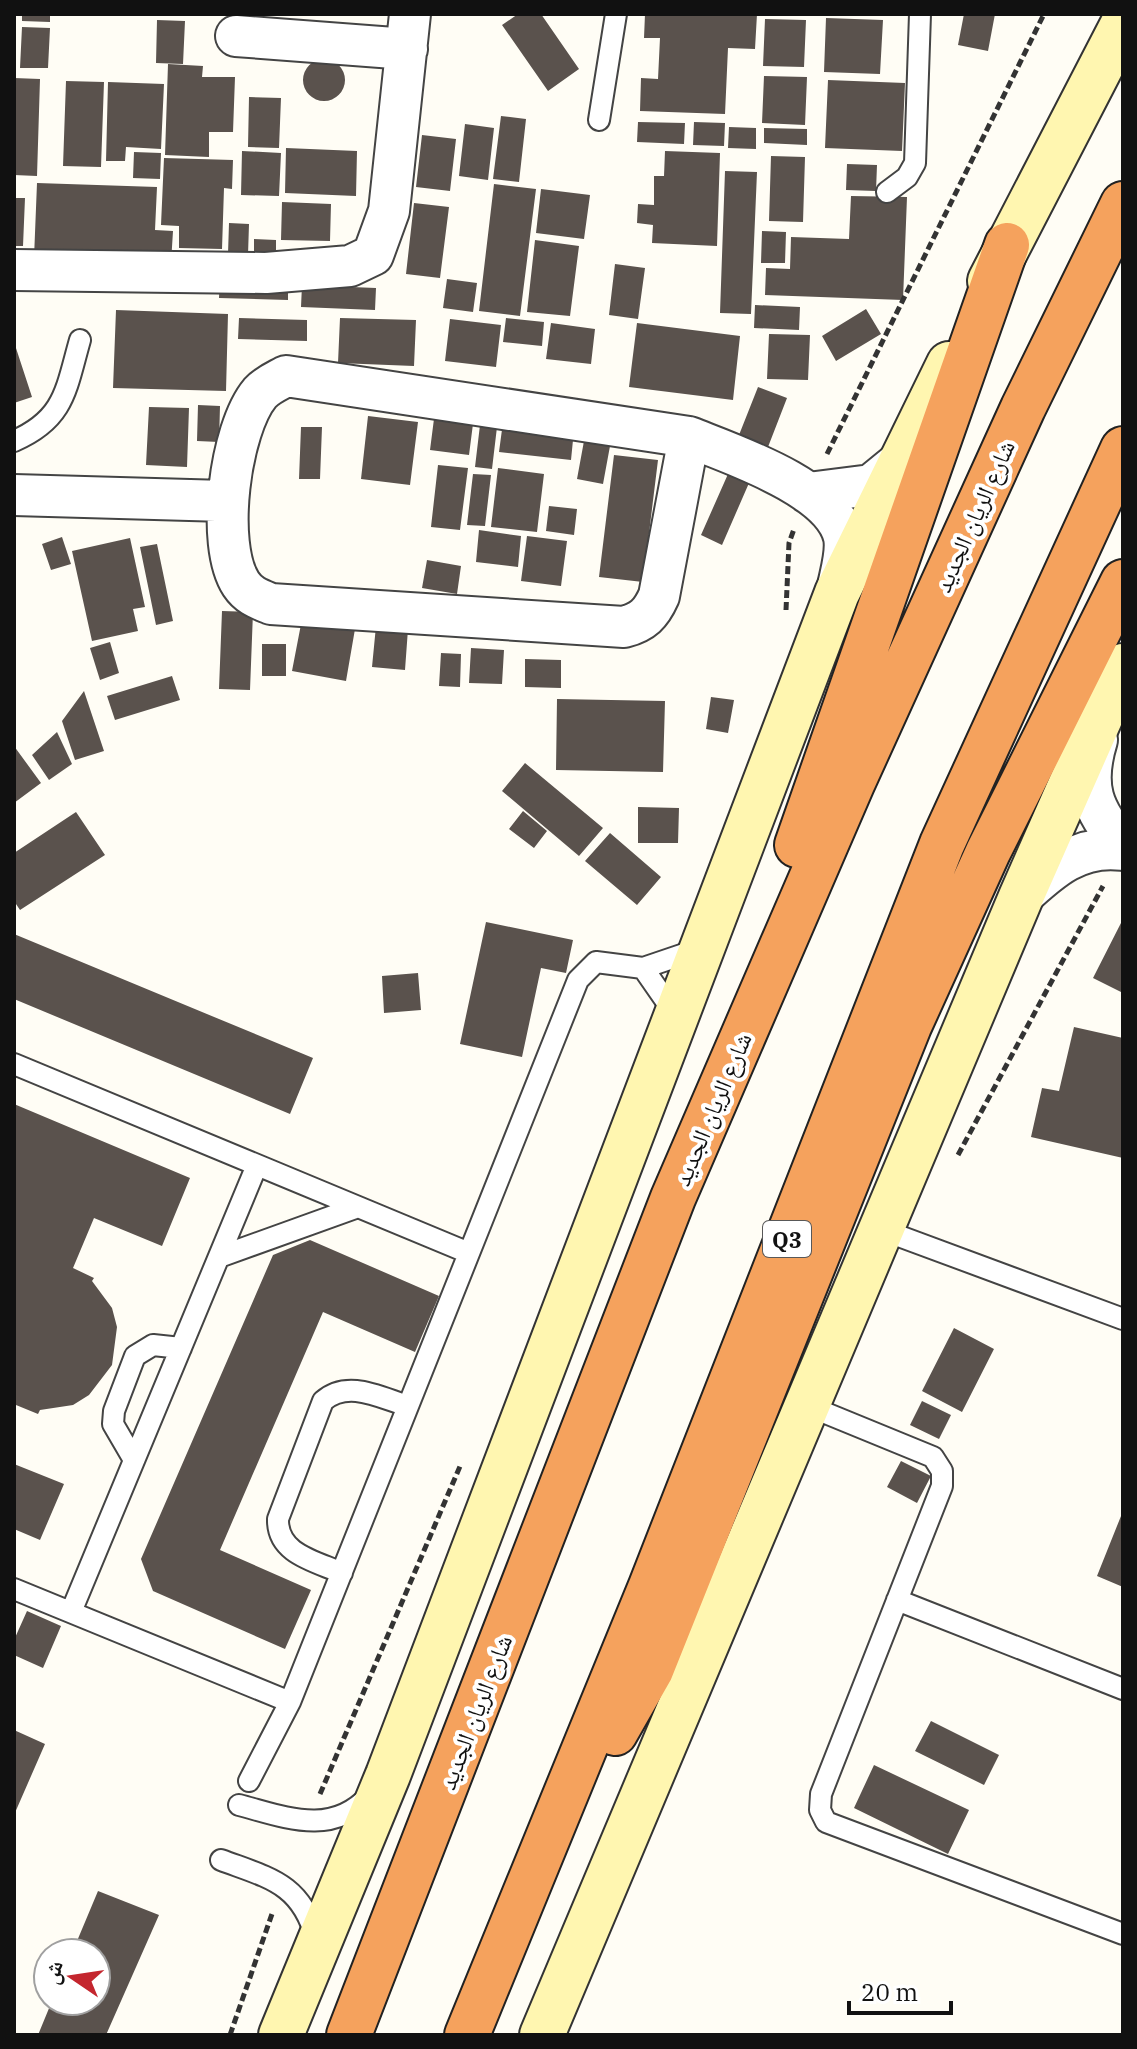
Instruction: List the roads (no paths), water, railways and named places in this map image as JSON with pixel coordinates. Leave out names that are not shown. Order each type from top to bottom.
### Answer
[{"type":"highway","name":"شارع الريان الجديد","points":[[349,2035],[673,1198],[865,755],[1023,408],[1123,204]]},
{"type":"highway","points":[[673,1198],[1007,245]]},
{"type":"highway","name":"Q3","points":[[467,2035],[525,1887],[651,1586],[942,844],[1123,449]]},
{"type":"highway","points":[[525,1887],[651,1670],[909,1026],[988,852],[1123,582]]},
{"type":"street","points":[[14,270],[266,273],[350,266],[373,255],[389,211],[408,31],[236,36]]},
{"type":"street","points":[[281,2035],[388,1775],[837,593],[1112,31]]},
{"type":"street","points":[[689,437],[659,596],[652,612],[640,623],[624,627],[271,604],[252,596],[240,583],[232,564],[225,501],[246,418],[260,393],[286,376],[689,437],[769,469],[808,493],[838,522],[845,545],[837,593]]},
{"type":"street","points":[[808,493],[871,485],[904,458]]},
{"type":"street","points":[[14,495],[225,501]]},
{"type":"street","points":[[1116,683],[1091,760],[1090,781],[1093,803],[1106,827],[1123,848]]},
{"type":"street","points":[[542,2035],[880,1229],[1116,683]]},
{"type":"street","points":[[1021,897],[1057,864],[1085,852],[1123,848]]},
{"type":"lane","points":[[599,120],[616,14]]},
{"type":"lane","points":[[887,192],[907,177],[915,163],[920,14]]},
{"type":"lane","points":[[14,441],[44,426],[56,413],[80,340]]},
{"type":"lane","points":[[249,1781],[290,1702],[578,980],[596,962],[643,968],[702,948]]},
{"type":"lane","points":[[643,968],[678,1018]]},
{"type":"lane","points":[[14,1064],[469,1253]]},
{"type":"lane","points":[[71,1612],[257,1165]]},
{"type":"lane","points":[[219,1257],[358,1207]]},
{"type":"lane","points":[[880,1229],[1123,1319]]},
{"type":"lane","points":[[134,1460],[113,1424],[114,1411],[135,1356],[153,1345],[181,1348]]},
{"type":"lane","points":[[342,1573],[294,1552],[280,1539],[278,1530],[278,1519],[323,1401],[330,1395],[352,1389],[408,1406]]},
{"type":"lane","points":[[806,1405],[933,1457],[942,1471],[942,1486],[821,1794],[820,1810],[826,1822],[1123,1934]]},
{"type":"lane","points":[[14,1589],[290,1702]]},
{"type":"lane","points":[[897,1600],[1123,1689]]},
{"type":"lane","points":[[239,1805],[307,1823],[322,1822],[360,1806],[388,1775]]},
{"type":"lane","points":[[221,1860],[289,1889],[310,1914],[319,1946]]}]
